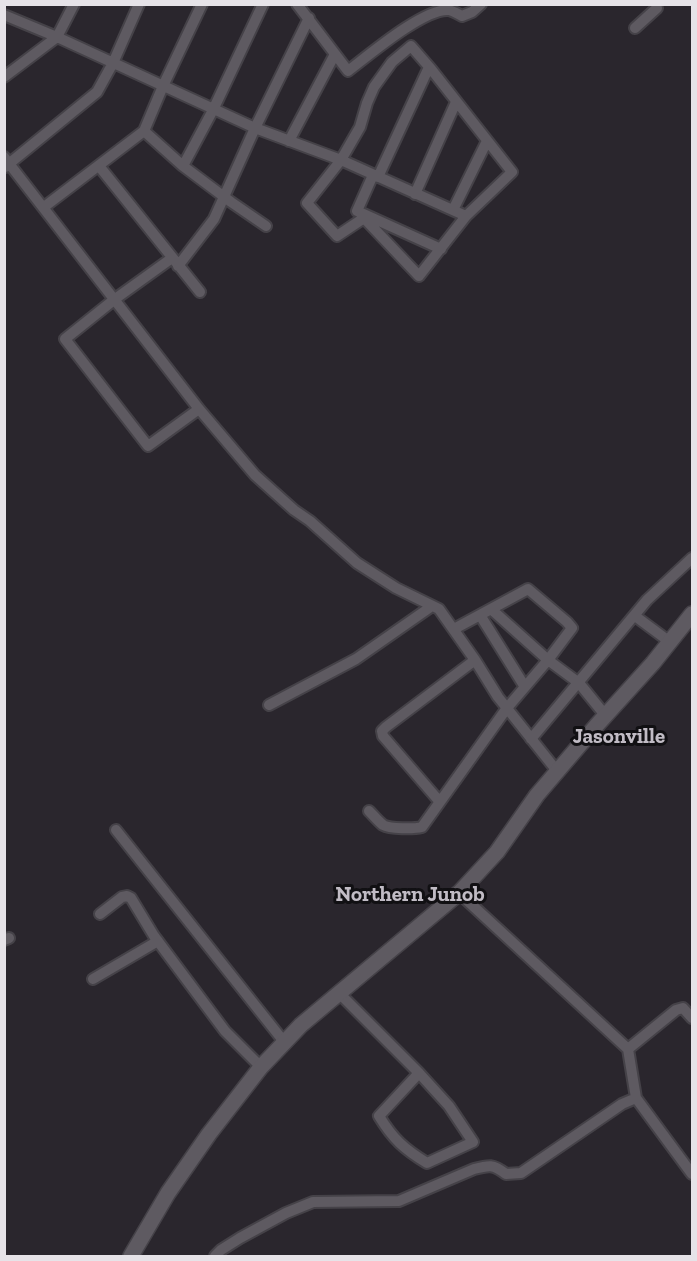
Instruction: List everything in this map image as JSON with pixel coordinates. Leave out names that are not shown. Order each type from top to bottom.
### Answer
[{"type":"street","points":[[4,77],[57,38],[74,4]]},
{"type":"street","points":[[139,4],[97,92],[6,162],[44,207],[199,409],[255,475],[357,563],[396,588],[439,609],[498,697],[557,771]]},
{"type":"street","points":[[44,207],[144,131],[202,4]]},
{"type":"street","points":[[183,166],[213,110],[263,4]]},
{"type":"street","points":[[297,4],[348,71],[405,28],[430,15],[450,10],[462,16],[472,12],[481,4]]},
{"type":"street","points":[[635,28],[658,6]]},
{"type":"street","points":[[4,15],[213,110],[341,160],[466,216]]},
{"type":"street","points":[[199,409],[148,446],[65,339],[115,299],[175,262],[214,219],[255,128],[309,18]]},
{"type":"street","points":[[411,46],[512,172],[466,216],[419,276],[366,217],[337,236],[308,203],[341,160],[360,127],[374,87],[392,62],[411,46]]},
{"type":"street","points":[[289,141],[335,54]]},
{"type":"street","points":[[429,67],[357,211],[441,249]]},
{"type":"street","points":[[415,194],[456,102]]},
{"type":"street","points":[[144,131],[183,166],[266,226]]},
{"type":"street","points":[[453,210],[487,141]]},
{"type":"street","points":[[99,166],[200,292]]},
{"type":"street","points":[[531,739],[647,600],[693,558]]},
{"type":"street","points":[[369,811],[382,824],[390,828],[422,827],[507,708],[572,628],[528,589],[454,629]]},
{"type":"street","points":[[269,705],[356,659],[432,606]]},
{"type":"street","points":[[492,609],[548,660],[579,683],[605,715]]},
{"type":"street","points":[[480,615],[525,687]]},
{"type":"street","points":[[635,616],[670,642]]},
{"type":"street","points":[[131,1257],[168,1193],[209,1134],[261,1067],[301,1025],[459,893],[497,852],[557,771],[670,642],[690,623]]},
{"type":"street","points":[[440,802],[383,736],[382,731],[475,660]]},
{"type":"street","points":[[116,830],[285,1043]]},
{"type":"street","points":[[459,893],[628,1049],[636,1098],[693,1174]]},
{"type":"street","points":[[100,914],[122,897],[131,898],[158,941],[225,1031],[261,1067]]},
{"type":"street","points":[[93,979],[158,941]]},
{"type":"street","points":[[339,993],[419,1073],[449,1106],[473,1142],[427,1162],[390,1135],[379,1116],[419,1073]]},
{"type":"street","points":[[628,1049],[676,1010],[683,1008],[693,1018]]},
{"type":"street","points":[[215,1257],[221,1250],[240,1238],[286,1213],[313,1202],[399,1201],[474,1169],[487,1166],[496,1166],[506,1174],[521,1173],[622,1104],[636,1098]]},
{"type":"district","name":"Jasonville","points":[[619,737]]},
{"type":"district","name":"Northern Junob","points":[[410,895]]}]
